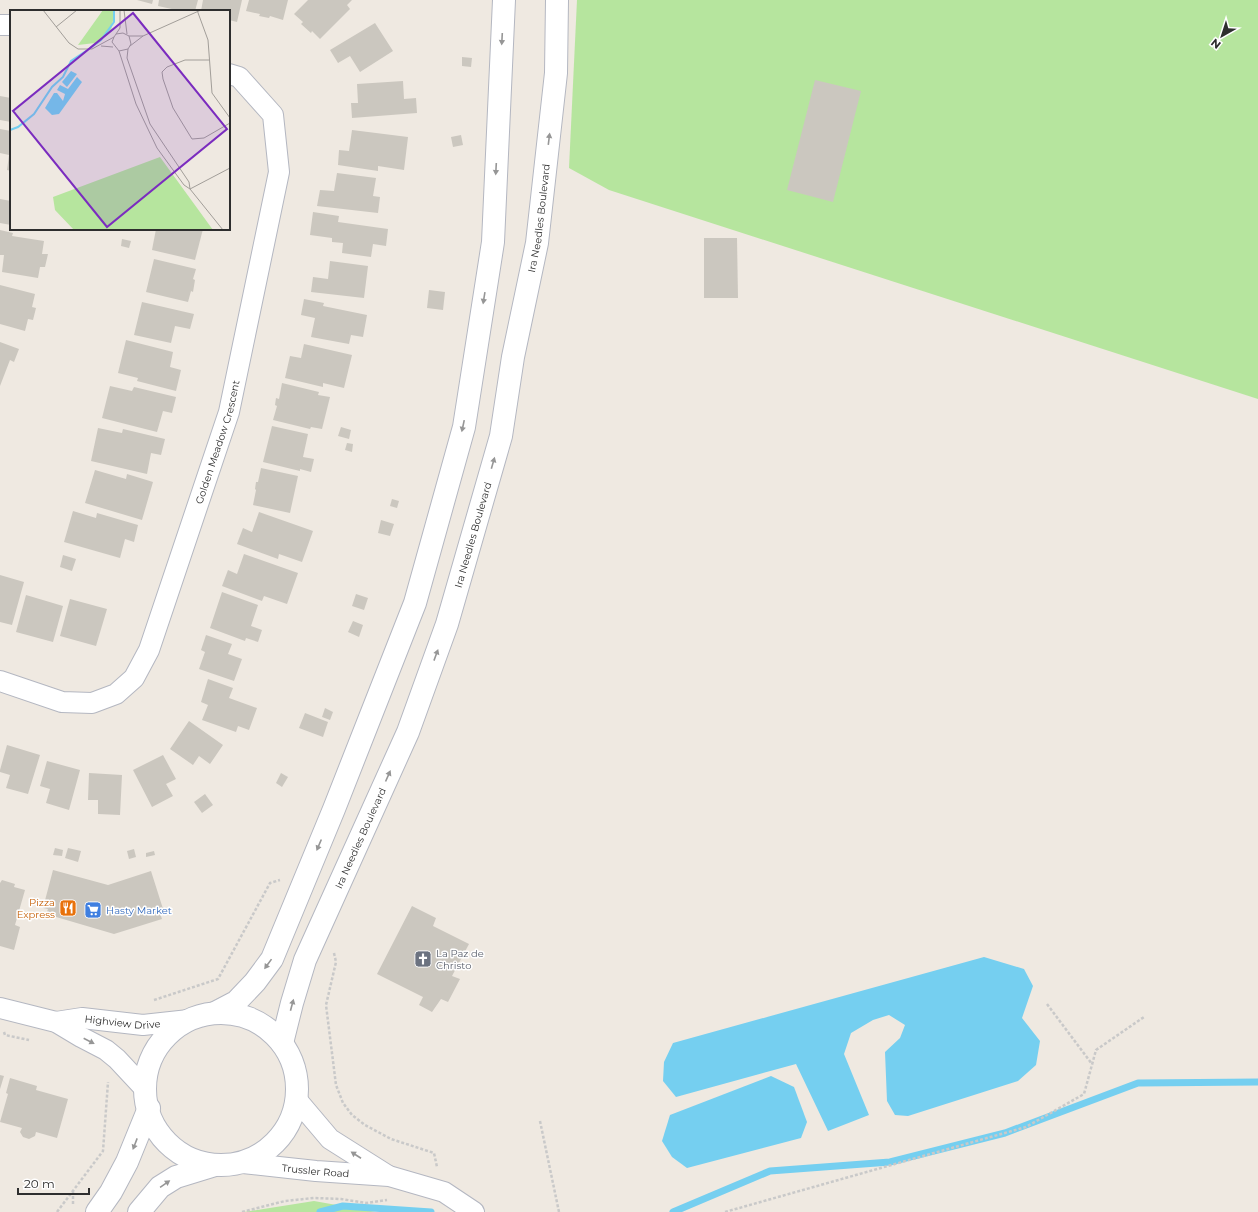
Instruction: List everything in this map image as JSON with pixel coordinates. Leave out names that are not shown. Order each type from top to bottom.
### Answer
[{"type":"main road","points":[[97,1212],[111,1192],[127,1162],[147,1098],[151,1059],[172,1030],[189,1020],[215,1013],[236,1002],[255,982],[272,959],[334,809],[417,596],[464,427],[493,242],[504,0]]},
{"type":"main road","name":"Ira Needles Boulevard","points":[[282,1043],[305,960],[408,732],[447,624],[501,436],[513,357],[537,243],[556,73],[556,0]]},
{"type":"main road","points":[[139,1212],[160,1187],[176,1177],[216,1165],[243,1163],[267,1151],[283,1134],[297,1100],[295,1069],[282,1043],[264,1026],[248,1018],[215,1013]]},
{"type":"main road","points":[[147,1098],[152,1122],[164,1139],[176,1150],[195,1161],[216,1165]]},
{"type":"street","name":"Golden Meadow Crescent","points":[[0,681],[62,702],[92,703],[116,694],[134,678],[149,650],[230,412],[279,172],[273,115],[239,77],[230,74]]},
{"type":"street","name":"Highview Drive","points":[[0,1008],[56,1022],[106,1050],[117,1060],[147,1098]]},
{"type":"street","name":"Highview Drive","points":[[56,1022],[82,1018],[143,1025],[189,1020]]},
{"type":"street","name":"Trussler Road","points":[[297,1100],[330,1138],[388,1176]]},
{"type":"street","name":"Trussler Road","points":[[243,1163],[316,1171],[388,1176],[444,1192],[474,1212]]},
{"type":"path","points":[[151,1001],[218,979],[270,883]]},
{"type":"path","points":[[336,962],[326,1006],[336,1085],[343,1103],[352,1115],[371,1128],[391,1139],[434,1154]]},
{"type":"path","points":[[1047,1004],[1092,1064]]},
{"type":"path","points":[[725,1212],[1026,1127],[1084,1094],[1096,1050],[1144,1017]]},
{"type":"path","points":[[57,1212],[103,1151],[108,1080]]},
{"type":"path","points":[[540,1121],[558,1212]]},
{"type":"path","points":[[73,1191],[74,1212]]},
{"type":"path","points":[[242,1212],[285,1201],[306,1199],[341,1199],[367,1203]]},
{"type":"green space","points":[[577,0],[1258,0],[1258,399],[609,190],[569,168]]},
{"type":"green space","points":[[314,1201],[376,1212],[244,1212]]},
{"type":"water","points":[[984,957],[1024,969],[1033,986],[1022,1018],[1040,1041],[1036,1065],[1018,1081],[908,1116],[895,1115],[887,1101],[885,1052],[900,1038],[905,1025],[889,1015],[873,1020],[851,1033],[844,1054],[869,1115],[828,1131],[796,1064],[676,1097],[663,1081],[664,1062],[673,1043]]},
{"type":"water","points":[[771,1076],[794,1087],[807,1122],[801,1138],[687,1168],[672,1157],[662,1141],[670,1115]]},
{"type":"building","points":[[137,0],[153,0],[152,4]]},
{"type":"building","points":[[159,0],[198,0],[195,10],[176,10],[158,6]]},
{"type":"building","points":[[203,0],[242,0],[237,22],[230,20],[230,10],[201,10]]},
{"type":"building","points":[[249,0],[288,0],[283,20],[270,16],[269,18],[259,16],[260,14],[246,11]]},
{"type":"building","points":[[308,0],[352,0],[347,5],[350,9],[320,39],[312,31],[311,33],[301,24],[303,22],[294,14]]},
{"type":"building","points":[[375,23],[393,51],[360,72],[350,56],[338,63],[330,50]]},
{"type":"building","points":[[462,57],[472,58],[471,67],[462,66]]},
{"type":"building","points":[[815,80],[861,91],[833,202],[787,190]]},
{"type":"building","points":[[403,81],[404,99],[416,98],[417,113],[352,118],[351,103],[358,103],[357,84]]},
{"type":"building","points":[[0,96],[10,98],[10,122],[0,120]]},
{"type":"building","points":[[0,129],[10,131],[10,171],[7,170],[9,155],[0,153]]},
{"type":"building","points":[[352,130],[408,137],[404,170],[378,166],[378,171],[338,165],[339,150],[349,151]]},
{"type":"building","points":[[461,135],[463,145],[453,147],[451,137]]},
{"type":"building","points":[[337,173],[376,178],[373,196],[380,197],[378,213],[317,206],[320,190],[334,191]]},
{"type":"building","points":[[0,199],[10,201],[10,225],[0,223]]},
{"type":"building","points":[[313,212],[339,216],[338,222],[388,229],[386,246],[373,244],[371,257],[342,253],[343,243],[332,242],[332,238],[310,235]]},
{"type":"building","points":[[0,230],[13,233],[12,236],[44,241],[42,254],[48,254],[45,267],[40,267],[38,278],[2,272],[4,255],[0,255]]},
{"type":"building","points":[[156,230],[203,230],[195,260],[152,250]]},
{"type":"building","points":[[704,238],[737,238],[738,298],[704,298]]},
{"type":"building","points":[[122,239],[131,241],[129,248],[121,246]]},
{"type":"building","points":[[154,259],[196,269],[193,279],[195,280],[193,292],[191,291],[188,302],[146,292]]},
{"type":"building","points":[[330,261],[368,266],[364,298],[311,292],[313,277],[328,279]]},
{"type":"building","points":[[0,285],[35,294],[32,307],[36,308],[33,320],[28,319],[25,331],[0,324]]},
{"type":"building","points":[[429,290],[445,292],[443,310],[427,308]]},
{"type":"building","points":[[304,299],[324,303],[323,306],[367,315],[363,337],[351,335],[349,344],[311,337],[315,318],[301,315]]},
{"type":"building","points":[[142,302],[194,314],[190,329],[175,326],[171,343],[134,335]]},
{"type":"building","points":[[126,340],[173,352],[170,367],[181,370],[176,391],[137,381],[138,378],[118,373]]},
{"type":"building","points":[[0,342],[19,349],[14,362],[10,360],[0,386]]},
{"type":"building","points":[[304,344],[352,355],[344,388],[323,383],[323,387],[285,378],[290,356],[301,358]]},
{"type":"building","points":[[282,383],[319,392],[318,395],[330,397],[322,429],[311,427],[310,429],[273,420],[277,406],[275,405],[276,398],[279,399]]},
{"type":"building","points":[[110,386],[132,391],[134,387],[176,397],[172,413],[163,411],[157,432],[102,418]]},
{"type":"building","points":[[272,426],[308,434],[303,457],[314,459],[311,472],[300,469],[300,471],[263,462]]},
{"type":"building","points":[[341,427],[351,430],[349,439],[338,436]]},
{"type":"building","points":[[98,428],[122,433],[123,429],[165,439],[161,455],[151,453],[147,474],[91,461]]},
{"type":"building","points":[[347,443],[353,444],[352,452],[345,450]]},
{"type":"building","points":[[261,468],[298,476],[290,513],[253,505],[256,482],[258,482]]},
{"type":"building","points":[[95,470],[126,479],[127,474],[153,482],[142,520],[85,503]]},
{"type":"building","points":[[392,499],[399,501],[397,508],[390,506]]},
{"type":"building","points":[[73,511],[96,518],[97,513],[138,525],[134,542],[125,539],[120,558],[64,542]]},
{"type":"building","points":[[259,512],[313,531],[302,562],[279,554],[278,559],[237,544],[243,528],[252,532]]},
{"type":"building","points":[[381,520],[394,524],[390,536],[378,533]]},
{"type":"building","points":[[244,554],[298,573],[287,604],[264,596],[262,601],[222,586],[228,570],[237,574]]},
{"type":"building","points":[[63,555],[76,559],[72,571],[60,567]]},
{"type":"building","points":[[0,575],[24,582],[12,625],[0,622]]},
{"type":"building","points":[[222,592],[258,605],[251,626],[262,630],[258,642],[246,638],[245,641],[210,628]]},
{"type":"building","points":[[356,594],[368,598],[364,610],[352,606]]},
{"type":"building","points":[[26,595],[63,606],[53,642],[16,632]]},
{"type":"building","points":[[70,599],[107,609],[96,646],[60,636]]},
{"type":"building","points":[[353,621],[363,625],[359,637],[348,632]]},
{"type":"building","points":[[206,635],[232,644],[228,654],[242,659],[234,681],[199,669],[205,652],[201,650]]},
{"type":"building","points":[[208,679],[233,688],[229,698],[257,708],[249,730],[238,726],[236,732],[202,720],[208,705],[201,702]]},
{"type":"building","points":[[325,708],[333,712],[330,720],[322,717]]},
{"type":"building","points":[[305,713],[328,722],[323,737],[299,728]]},
{"type":"building","points":[[189,721],[223,745],[210,764],[199,756],[193,765],[170,749]]},
{"type":"building","points":[[7,745],[40,755],[28,794],[6,788],[10,775],[0,772],[0,770]]},
{"type":"building","points":[[163,755],[176,779],[166,784],[173,796],[152,807],[133,770]]},
{"type":"building","points":[[47,761],[80,770],[69,810],[46,803],[50,789],[40,786]]},
{"type":"building","points":[[89,773],[122,775],[120,815],[98,814],[98,800],[88,800]]},
{"type":"building","points":[[281,773],[288,777],[282,787],[276,783]]},
{"type":"building","points":[[205,794],[213,805],[202,813],[194,802]]},
{"type":"building","points":[[55,848],[63,850],[62,856],[53,855]]},
{"type":"building","points":[[68,848],[81,851],[78,862],[65,858]]},
{"type":"building","points":[[134,849],[136,857],[129,859],[127,851]]},
{"type":"building","points":[[154,851],[155,855],[146,857],[146,853]]},
{"type":"building","points":[[53,870],[108,885],[151,871],[164,912],[160,913],[162,919],[114,934],[46,914],[48,909],[43,908]]},
{"type":"building","points":[[2,880],[15,884],[14,887],[25,890],[15,925],[20,927],[14,950],[0,946],[0,883]]},
{"type":"building","name":"La Paz de Christo","points":[[412,906],[436,918],[433,926],[469,944],[452,976],[460,979],[448,1002],[441,999],[432,1012],[419,1005],[423,997],[377,974]]},
{"type":"building","points":[[0,1075],[4,1076],[0,1089]]},
{"type":"building","points":[[10,1078],[37,1086],[36,1090],[68,1099],[57,1138],[36,1132],[35,1136],[29,1139],[23,1137],[20,1132],[22,1128],[0,1122],[8,1094],[6,1093]]},
{"type":"waterway","points":[[673,1212],[770,1171],[890,1162],[1005,1133],[1138,1083],[1258,1082]]},
{"type":"waterway","points":[[320,1212],[343,1206],[431,1212]]},
{"type":"place","name":"Pizza Express","points":[[68,908]]},
{"type":"place","name":"Hasty Market","points":[[93,910]]},
{"type":"place","name":"La Paz de Christo","points":[[423,959]]}]
